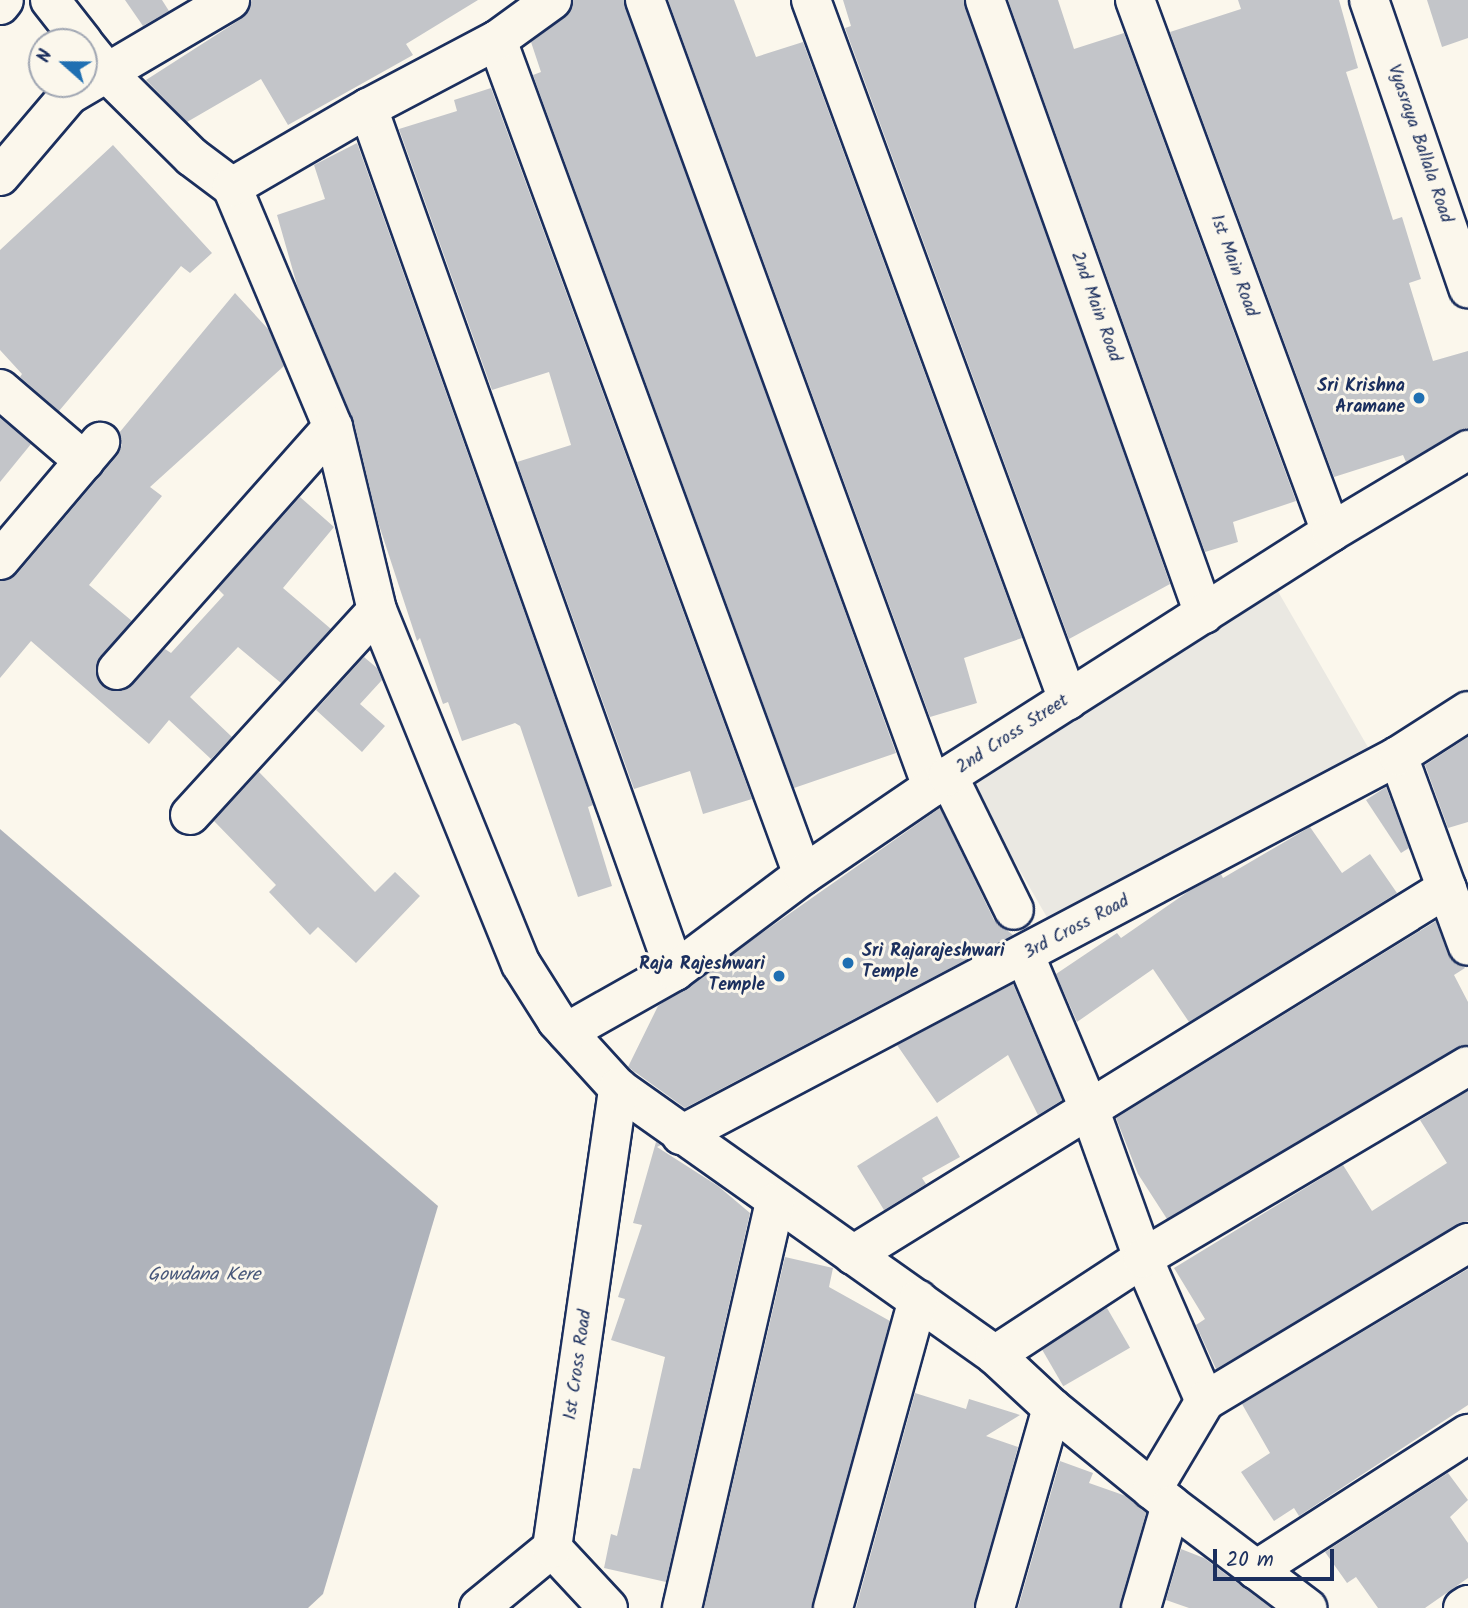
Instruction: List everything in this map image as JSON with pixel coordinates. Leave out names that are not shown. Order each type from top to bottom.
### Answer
[{"type":"street","points":[[0,5],[4,0]]},
{"type":"street","points":[[50,0],[71,28]]},
{"type":"street","points":[[0,176],[68,94],[108,74],[230,0]]},
{"type":"street","points":[[232,187],[368,108],[497,40],[552,0]]},
{"type":"street","points":[[645,0],[940,782],[1014,910]]},
{"type":"street","points":[[811,0],[1068,700]]},
{"type":"street","name":"2nd Main Road","points":[[985,0],[1204,614]]},
{"type":"street","name":"1st Main Road","points":[[1135,0],[1331,532]]},
{"type":"street","name":"Vyasraya Ballala Road","points":[[1369,0],[1460,231],[1468,288]]},
{"type":"street","points":[[497,40],[803,875]]},
{"type":"street","points":[[98,62],[192,157],[232,187],[334,427],[377,610],[521,964],[567,1032],[618,1088],[775,1203],[995,1355],[1052,1408],[1161,1498],[1299,1605]]},
{"type":"street","points":[[368,108],[675,971]]},
{"type":"street","points":[[0,388],[92,452],[0,560]]},
{"type":"street","points":[[117,670],[334,427]]},
{"type":"street","name":"2nd Cross Street","points":[[567,1032],[675,971],[803,875],[940,782],[1331,532],[1468,450]]},
{"type":"street","points":[[190,815],[377,610]]},
{"type":"street","name":"3rd Cross Road","points":[[681,1135],[1025,956],[1398,756],[1468,711]]},
{"type":"street","points":[[1398,756],[1468,946]]},
{"type":"street","points":[[853,1255],[1447,888]]},
{"type":"street","points":[[1025,956],[1089,1108],[1143,1258],[1205,1401]]},
{"type":"street","points":[[995,1355],[1143,1258],[1468,1066]]},
{"type":"street","name":"1st Cross Road","points":[[552,1548],[618,1088]]},
{"type":"street","points":[[682,1608],[775,1203]]},
{"type":"street","points":[[1141,1608],[1161,1498],[1205,1401],[1468,1242]]},
{"type":"street","points":[[833,1608],[918,1300]]},
{"type":"street","points":[[995,1608],[1052,1408]]},
{"type":"street","points":[[1256,1570],[1468,1434]]},
{"type":"street","points":[[479,1608],[552,1548],[608,1608]]},
{"type":"street","points":[[1463,1608],[1468,1605]]},
{"type":"shaded area","points":[[1276,588],[1372,754],[1058,936],[962,770]]},
{"type":"water","name":"Gowdana Kere","points":[[0,829],[438,1206],[323,1594],[308,1608],[0,1608]]},
{"type":"building","points":[[125,0],[162,0],[169,11],[143,26]]},
{"type":"building","points":[[252,0],[478,0],[406,44],[413,55],[288,125],[261,79],[187,122],[146,80],[241,19]]},
{"type":"building","points":[[573,0],[624,0],[896,753],[794,788],[533,75],[541,72],[531,42],[565,17]]},
{"type":"building","points":[[668,0],[734,0],[756,57],[803,42],[1022,638],[964,658],[977,703],[930,717]]},
{"type":"building","points":[[843,0],[964,0],[1170,584],[1069,639],[845,28],[851,26]]},
{"type":"building","points":[[1008,0],[1058,0],[1074,49],[1124,33],[1296,501],[1233,522],[1238,542],[1205,552]]},
{"type":"building","points":[[1238,0],[1339,0],[1358,68],[1346,72],[1393,220],[1402,217],[1421,279],[1409,283],[1433,361],[1468,351],[1468,428],[1406,462],[1403,455],[1334,477],[1170,32],[1241,9]]},
{"type":"building","points":[[1427,0],[1468,0],[1468,38],[1442,47]]},
{"type":"building","points":[[491,88],[752,799],[703,814],[690,771],[634,789],[517,462],[571,445],[549,372],[492,390],[399,129],[457,111],[454,100]]},
{"type":"building","points":[[357,143],[593,805],[588,807],[612,886],[578,897],[520,726],[515,723],[462,741],[448,702],[443,704],[420,638],[417,641],[378,522],[354,422],[297,285],[277,215],[325,199],[314,165]]},
{"type":"building","points":[[113,145],[212,253],[190,273],[181,266],[59,411],[20,377],[22,374],[0,350],[0,250]]},
{"type":"building","points":[[235,293],[269,330],[284,366],[150,487],[162,496],[89,585],[132,621],[96,666],[103,687],[123,691],[165,649],[171,653],[224,595],[218,589],[300,497],[334,527],[283,588],[331,629],[281,683],[238,647],[190,697],[232,737],[211,759],[169,720],[149,744],[31,641],[0,678],[0,581],[17,574],[117,456],[122,445],[119,433]]},
{"type":"building","points":[[0,418],[31,444],[0,482]]},
{"type":"building","points":[[364,657],[377,668],[382,680],[360,704],[385,726],[362,752],[316,710]]},
{"type":"building","points":[[1468,737],[1468,822],[1448,828],[1425,765]]},
{"type":"building","points":[[259,772],[375,892],[395,872],[420,896],[356,963],[318,927],[310,935],[269,892],[276,885],[214,821]]},
{"type":"building","points":[[1386,787],[1409,848],[1401,853],[1366,800]]},
{"type":"building","name":"Sri Rajarajeshwari Temple","points":[[940,808],[994,920],[1013,935],[685,1108],[628,1067],[658,1006]]},
{"type":"building","points":[[1310,827],[1342,873],[1370,854],[1397,893],[1189,1022],[1153,969],[1077,1022],[1056,974],[1117,933],[1121,938],[1189,891],[1221,874],[1223,878]]},
{"type":"building","points":[[1436,921],[1448,954],[1465,968],[1454,975],[1468,1002],[1468,1044],[1167,1219],[1138,1174],[1116,1118]]},
{"type":"building","points":[[1013,984],[1062,1100],[1038,1115],[1008,1055],[937,1103],[897,1045]]},
{"type":"building","points":[[1468,1091],[1468,1221],[1216,1369],[1196,1325],[1205,1319],[1174,1268],[1343,1165],[1372,1211],[1447,1163],[1420,1120]]},
{"type":"building","points":[[937,1116],[960,1157],[922,1178],[926,1184],[884,1210],[857,1166]]},
{"type":"building","points":[[656,1142],[661,1145],[657,1147],[718,1186],[750,1213],[666,1582],[604,1568],[611,1534],[617,1536],[633,1468],[640,1469],[665,1357],[611,1340],[625,1299],[618,1297],[642,1225],[633,1223]]},
{"type":"building","points":[[785,1257],[833,1268],[829,1287],[890,1321],[812,1608],[704,1608]]},
{"type":"building","points":[[1468,1269],[1468,1405],[1299,1516],[1294,1508],[1274,1521],[1241,1472],[1270,1453],[1242,1404]]},
{"type":"building","points":[[1107,1308],[1130,1348],[1063,1386],[1040,1346]]},
{"type":"building","points":[[915,1393],[966,1409],[969,1399],[1020,1415],[986,1436],[1018,1447],[974,1608],[856,1608]]},
{"type":"building","points":[[1060,1461],[1093,1473],[1089,1483],[1126,1496],[1146,1513],[1120,1608],[1018,1608]]},
{"type":"building","points":[[1448,1473],[1468,1500],[1450,1517],[1468,1543],[1468,1578],[1425,1608],[1378,1608],[1356,1577],[1347,1583],[1325,1552]]},
{"type":"building","points":[[1181,1549],[1204,1558],[1271,1608],[1189,1608],[1166,1600]]},
{"type":"place","name":"Sri Krishna Aramane","points":[[1419,398]]},
{"type":"place","name":"Sri Rajarajeshwari Temple","points":[[848,963]]},
{"type":"place","name":"Raja Rajeshwari Temple","points":[[779,976]]}]
